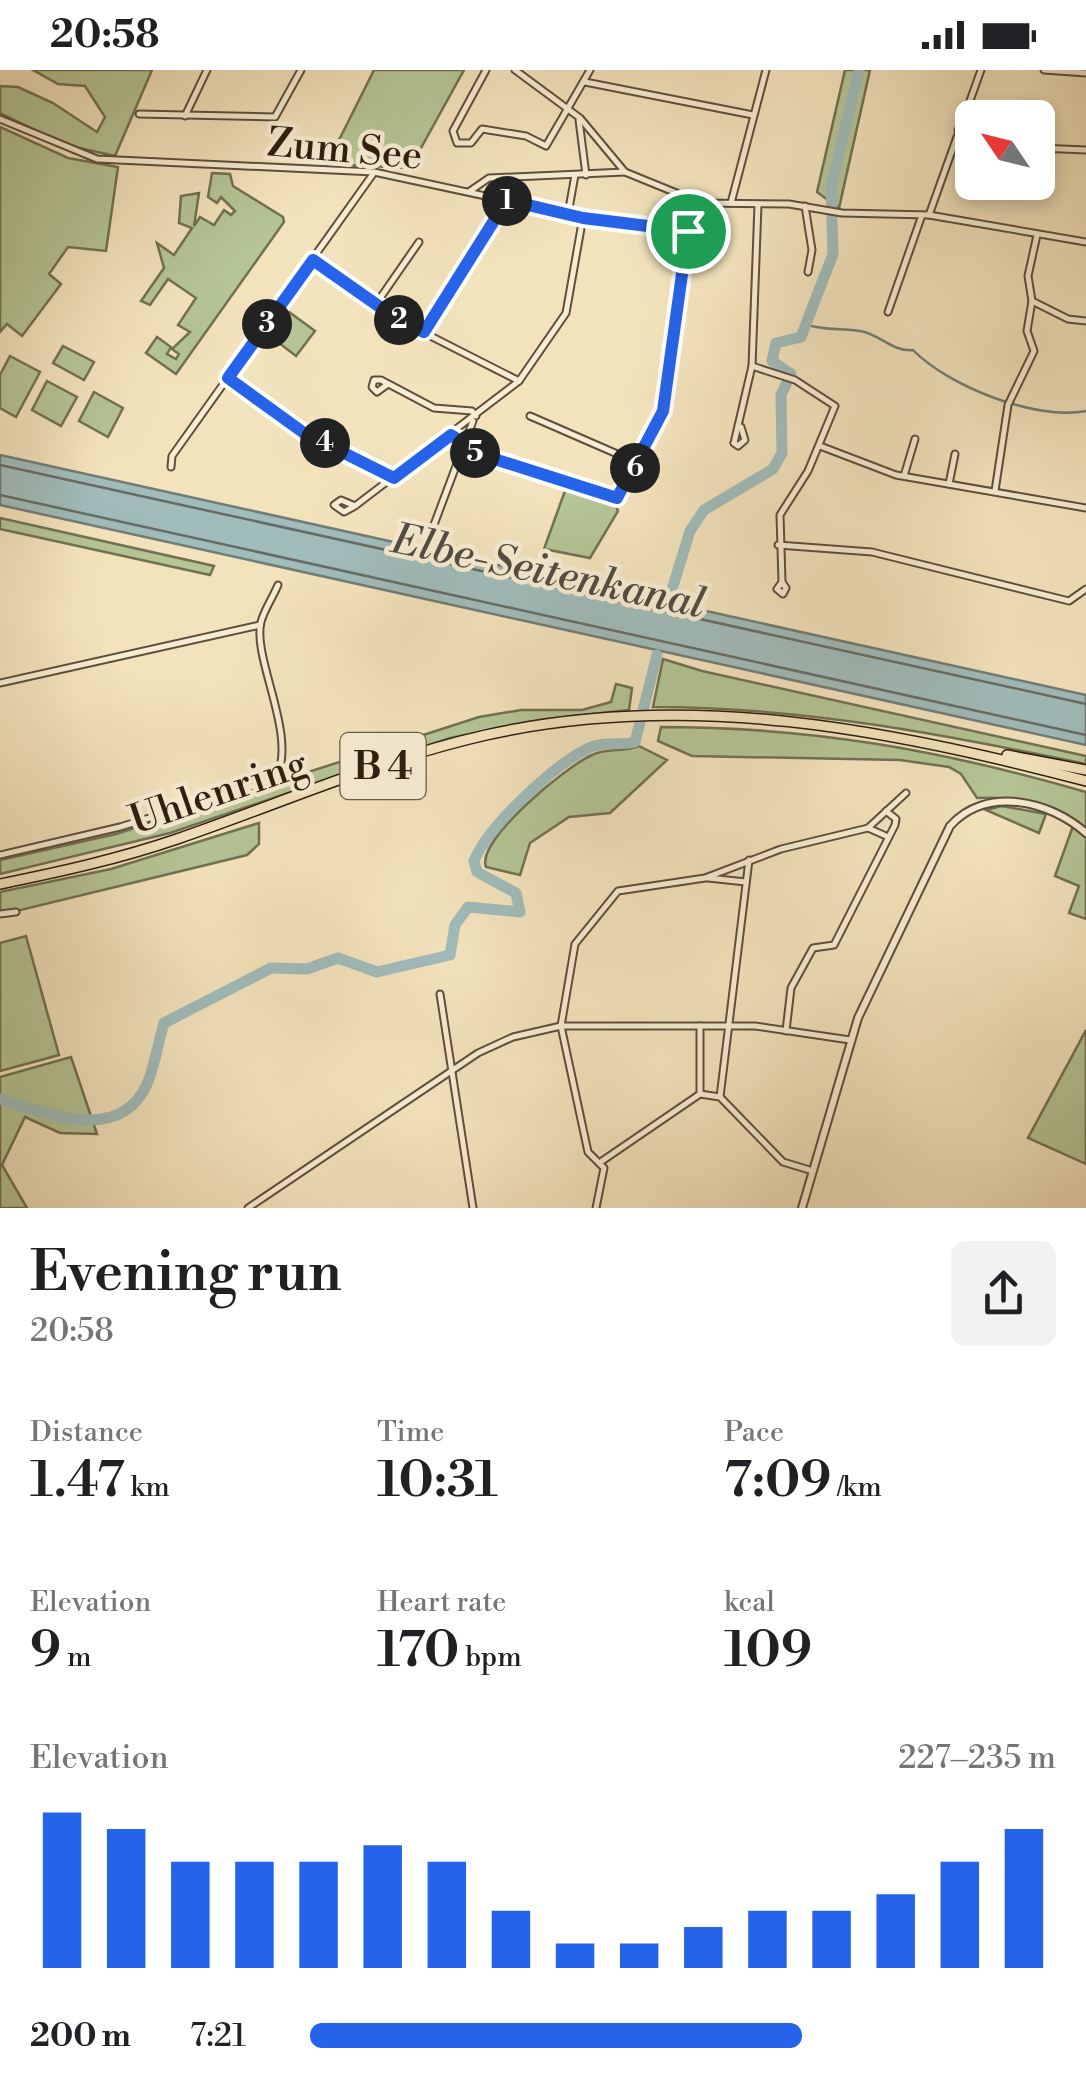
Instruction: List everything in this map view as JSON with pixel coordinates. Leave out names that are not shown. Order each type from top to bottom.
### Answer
[{"type":"highway","name":"Uhlenring","points":[[0,884],[173,840],[452,744],[539,725],[629,716],[760,717],[864,730],[970,750]]},
{"type":"highway","points":[[970,750],[1086,770]]},
{"type":"highway","name":"B 4","points":[[970,750],[1086,781]]},
{"type":"street","points":[[186,116],[207,70]]},
{"type":"street","points":[[139,114],[275,117],[301,70]]},
{"type":"street","points":[[486,70],[454,131],[457,143],[470,143],[482,129],[526,136],[546,146],[590,70]]},
{"type":"street","points":[[515,70],[580,118],[625,172]]},
{"type":"street","points":[[731,203],[766,70]]},
{"type":"street","points":[[969,100],[980,70]]},
{"type":"street","points":[[1044,70],[1086,73]]},
{"type":"street","points":[[585,82],[754,116]]},
{"type":"street","points":[[580,118],[576,124],[586,175]]},
{"type":"street","name":"Zum See","points":[[0,120],[97,159],[374,172],[583,218],[688,231]]},
{"type":"street","points":[[888,312],[955,138]]},
{"type":"street","points":[[1055,149],[1086,150]]},
{"type":"street","points":[[171,467],[172,456],[374,172]]},
{"type":"street","points":[[470,192],[490,178],[625,172],[701,203],[926,215],[1086,242]]},
{"type":"street","points":[[568,214],[575,175]]},
{"type":"street","points":[[424,332],[507,200]]},
{"type":"street","points":[[451,435],[464,447],[617,498],[663,411],[688,231],[701,203]]},
{"type":"street","points":[[741,426],[752,366],[758,204]]},
{"type":"street","points":[[805,206],[812,250],[808,272]]},
{"type":"street","points":[[356,506],[518,381],[566,313],[583,218]]},
{"type":"street","points":[[995,491],[1010,396],[1034,351],[1027,331],[1032,301],[1028,276],[1037,235]]},
{"type":"street","points":[[376,304],[418,242]]},
{"type":"street","points":[[313,260],[376,304],[518,381]]},
{"type":"street","points":[[1032,301],[1086,322]]},
{"type":"street","points":[[752,366],[795,380],[834,406],[820,446],[780,515],[782,582]]},
{"type":"street","points":[[228,378],[304,433],[394,478]]},
{"type":"street","points":[[388,384],[434,408],[472,411],[475,417],[432,530]]},
{"type":"street","points":[[530,416],[638,463]]},
{"type":"street","points":[[904,476],[915,439]]},
{"type":"street","points":[[820,446],[904,476],[1086,508]]},
{"type":"street","points":[[949,484],[956,454]]},
{"type":"street","points":[[778,545],[872,552],[1069,602],[1086,590]]},
{"type":"street","points":[[0,855],[120,827],[276,778],[281,762],[280,726],[260,624],[278,586]]},
{"type":"street","points":[[0,683],[260,624]]},
{"type":"street","points":[[705,878],[748,860],[868,828],[906,793]]},
{"type":"street","points":[[802,1208],[850,1040],[940,842],[955,820],[988,801],[1013,802],[1049,811],[1086,834]]},
{"type":"street","points":[[786,1030],[796,973],[814,948],[834,944],[896,819],[886,812]]},
{"type":"street","points":[[868,828],[886,836]]},
{"type":"street","points":[[720,1097],[748,860]]},
{"type":"street","points":[[602,1161],[588,1152],[561,1026],[574,944],[612,896],[625,889],[705,878],[746,882]]},
{"type":"street","points":[[0,914],[16,912]]},
{"type":"street","points":[[440,994],[473,1208]]},
{"type":"street","points":[[248,1208],[497,1044],[561,1026],[729,1026],[850,1040]]},
{"type":"street","points":[[700,1026],[700,1094]]},
{"type":"street","points":[[596,1208],[602,1161],[700,1094],[720,1097],[782,1162],[813,1170]]},
{"type":"green space","points":[[33,70],[152,70],[115,156],[66,145],[0,113],[0,86],[18,87],[53,103],[97,132],[105,117],[85,86],[58,84]]},
{"type":"green space","points":[[374,70],[464,70],[410,168],[327,164]]},
{"type":"green space","points":[[845,70],[870,70],[839,208],[817,192]]},
{"type":"green space","points":[[0,127],[68,158],[118,167],[106,251],[68,247],[49,274],[61,284],[22,336],[7,324],[0,332]]},
{"type":"green space","points":[[212,173],[230,174],[233,186],[283,217],[284,222],[176,374],[146,353],[157,337],[171,347],[167,354],[176,359],[179,354],[172,349],[190,332],[178,325],[196,298],[168,279],[150,305],[141,301],[164,268],[157,243],[174,255],[192,228],[179,223],[181,196],[199,193],[194,226],[200,217],[214,225],[224,210],[231,215],[235,211],[221,197],[217,203],[208,197]]},
{"type":"green space","points":[[285,309],[315,331],[296,356],[266,333]]},
{"type":"green space","points":[[63,346],[94,362],[84,380],[53,363]]},
{"type":"green space","points":[[10,356],[40,372],[16,417],[0,408],[0,375]]},
{"type":"green space","points":[[47,381],[77,397],[61,426],[32,410]]},
{"type":"green space","points":[[94,392],[123,408],[108,437],[79,421]]},
{"type":"green space","points":[[566,488],[615,504],[618,511],[590,558],[544,549]]},
{"type":"green space","points":[[0,518],[214,566],[210,575],[0,529]]},
{"type":"green space","points":[[663,659],[1086,756],[1086,764],[817,717],[653,707]]},
{"type":"green space","points":[[616,684],[632,688],[629,710],[540,720],[450,738],[170,833],[0,874],[0,860],[116,834],[479,717],[521,710],[582,710],[611,702]]},
{"type":"green space","points":[[661,727],[824,736],[980,764],[1086,792],[1086,828],[1061,812],[1034,802],[977,798],[961,774],[949,767],[900,760],[692,756],[658,741]]},
{"type":"green space","points":[[639,746],[667,760],[610,813],[569,817],[530,843],[520,875],[486,867],[495,840],[526,805],[563,773],[597,753]]},
{"type":"green space","points":[[1002,806],[1046,814],[1039,833],[986,810]]},
{"type":"green space","points":[[259,823],[259,844],[247,855],[0,915],[0,892],[111,869]]},
{"type":"green space","points":[[1073,826],[1086,838],[1086,919],[1069,913],[1079,886],[1055,876]]},
{"type":"green space","points":[[26,936],[59,1055],[0,1071],[0,943]]},
{"type":"green space","points":[[1086,1030],[1086,1164],[1028,1138]]},
{"type":"green space","points":[[71,1057],[97,1134],[60,1133],[25,1117],[2,1165],[27,1208],[0,1208],[0,1077]]},
{"type":"water","points":[[0,455],[1086,695],[1086,745],[0,505]]},
{"type":"waterway","name":"Elbe-Seitenkanal","points":[[670,596],[690,531],[704,510],[773,469],[782,453],[781,395],[791,374],[772,361],[776,343],[801,337],[833,254],[831,188],[859,70]]},
{"type":"waterway","points":[[804,324],[860,331],[913,350],[970,388],[1019,406],[1066,413],[1086,411]]},
{"type":"waterway","points":[[0,1099],[80,1120],[119,1114],[135,1103],[147,1084],[164,1023],[271,968],[307,969],[338,958],[377,972],[450,955],[455,925],[468,907],[520,912],[516,893],[477,872],[474,861],[493,831],[559,767],[594,746],[635,742],[657,655]]},
{"type":"route","points":[[507,200],[583,218],[688,231],[663,411],[617,498],[610,499],[463,449],[465,444],[451,435],[394,478],[304,433],[228,378],[313,260],[397,319],[424,332],[486,240],[507,200]]}]
